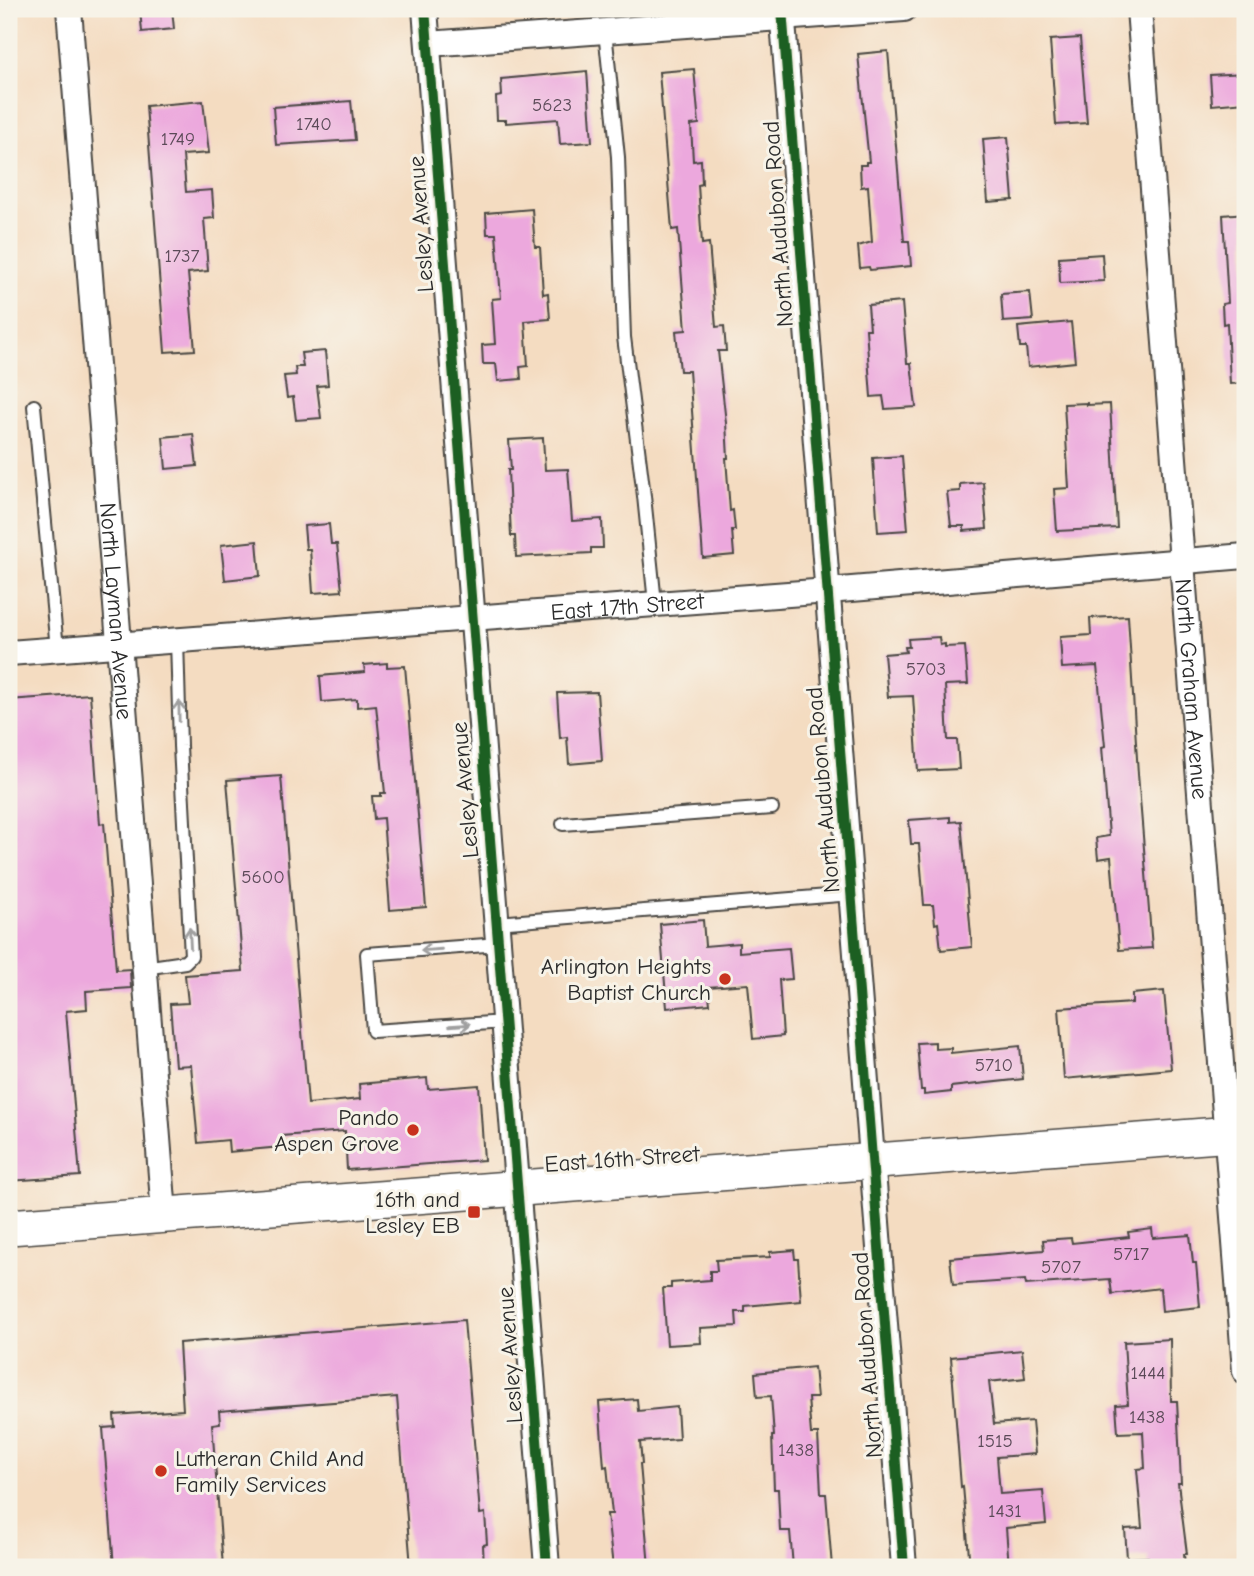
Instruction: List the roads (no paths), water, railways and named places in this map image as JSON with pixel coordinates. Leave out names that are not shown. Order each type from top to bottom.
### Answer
[{"type":"main road","name":"East 16th Street","points":[[9,1227],[1236,1134]]},
{"type":"street","name":"North Layman Avenue","points":[[69,9],[164,1214]]},
{"type":"street","name":"Lesley Avenue","points":[[425,9],[547,1567]]},
{"type":"street","points":[[428,44],[605,31],[783,13],[904,9]]},
{"type":"street","name":"North Graham Avenue","points":[[1139,9],[1182,561],[1236,1134],[1245,1371]]},
{"type":"street","name":"North Audubon Road","points":[[783,13],[904,1567]]},
{"type":"street","name":"East 17th Street","points":[[9,653],[828,591],[1245,556]]},
{"type":"lane","points":[[605,31],[618,157],[624,337],[655,603]]},
{"type":"lane","points":[[34,406],[57,649]]},
{"type":"lane","points":[[144,968],[185,962],[191,956],[177,639]]},
{"type":"lane","points":[[564,824],[772,808]]},
{"type":"lane","points":[[505,1022],[373,1031],[367,954],[498,934],[852,894]]},
{"type":"place","name":"Arlington Heights Baptist Church","points":[[725,979]]},
{"type":"place","name":"Pando Aspen Grove","points":[[413,1130]]},
{"type":"place","name":"16th and Lesley EB","points":[[474,1212]]},
{"type":"place","name":"Lutheran Child And Family Services","points":[[161,1471]]}]
